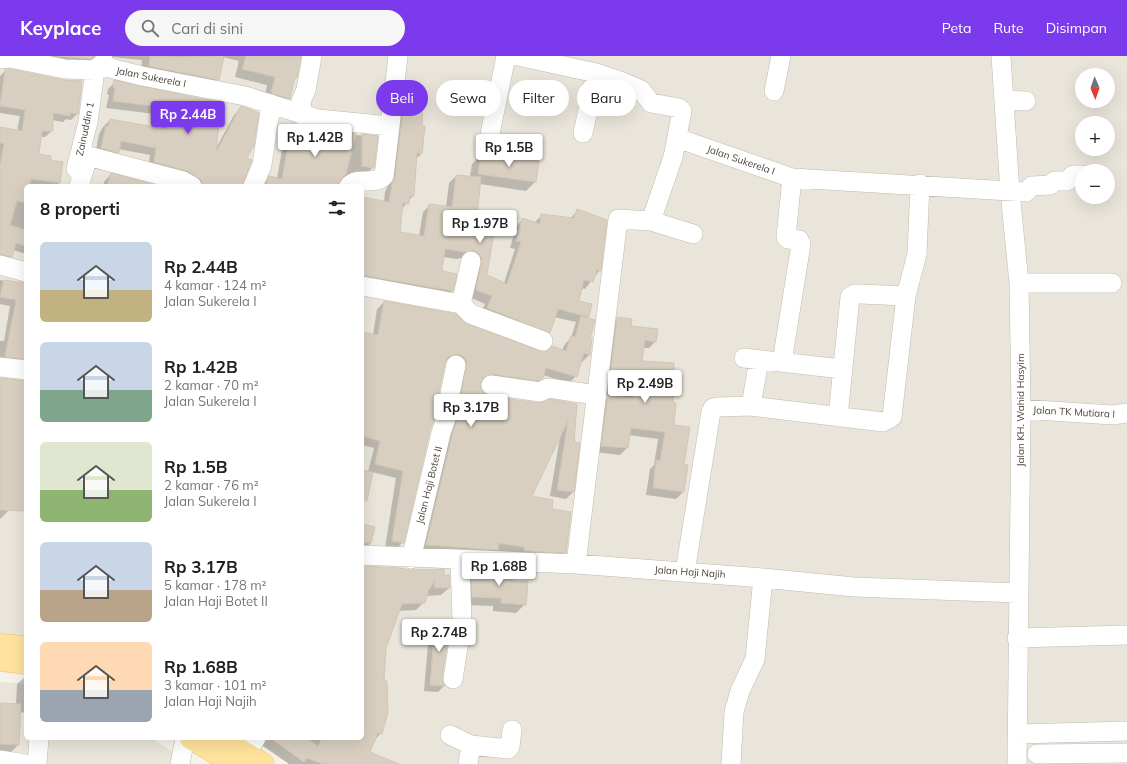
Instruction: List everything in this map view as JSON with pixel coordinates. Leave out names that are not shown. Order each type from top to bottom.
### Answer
[{"type":"main road","points":[[0,645],[24,647]]},
{"type":"main road","points":[[0,660],[24,663]]},
{"type":"main road","points":[[198,740],[250,755]]},
{"type":"main road","points":[[224,740],[250,755]]},
{"type":"street","points":[[302,115],[302,101],[306,90],[312,56]]},
{"type":"street","points":[[353,184],[359,181],[376,181],[384,176],[398,56]]},
{"type":"street","points":[[490,134],[506,56]]},
{"type":"street","points":[[518,56],[596,74],[641,90],[651,103],[679,108],[682,111],[673,157],[650,221]]},
{"type":"street","points":[[774,91],[781,56]]},
{"type":"street","name":"Jalan KH. Wahid Hasyim","points":[[1001,56],[1010,192],[1019,283],[1021,410],[1017,764]]},
{"type":"street","name":"Jalan Sukerela I","points":[[0,59],[10,58],[65,69],[102,64],[128,73],[245,96],[318,119],[390,126]]},
{"type":"street","name":"Zainuddin 1","points":[[72,184],[102,64]]},
{"type":"street","points":[[584,133],[596,74]]},
{"type":"street","points":[[1004,100],[1026,100]]},
{"type":"street","points":[[254,184],[262,165],[271,104]]},
{"type":"street","name":"Jalan Sukerela I","points":[[677,138],[792,178],[842,182],[920,184],[1010,192],[1026,192],[1032,186],[1050,185],[1055,181],[1067,181],[1075,175]]},
{"type":"street","name":"Zainuddin 1","points":[[79,184],[88,156],[183,181],[188,184]]},
{"type":"street","points":[[782,362],[801,244],[799,240],[788,239],[786,237],[792,178]]},
{"type":"street","points":[[685,572],[711,412],[713,408],[751,406],[883,422],[892,417],[906,296],[916,254],[920,184]]},
{"type":"street","points":[[576,564],[618,218],[650,221],[693,234]]},
{"type":"street","points":[[461,304],[471,261]]},
{"type":"street","points":[[0,265],[24,271]]},
{"type":"street","points":[[1019,283],[1112,282]]},
{"type":"street","points":[[364,286],[461,304],[471,314],[543,341]]},
{"type":"street","points":[[838,417],[850,297],[855,294],[906,296]]},
{"type":"street","points":[[751,406],[752,359],[842,369]]},
{"type":"street","name":"Jalan Haji Botet II","points":[[411,559],[441,433],[451,404],[450,394],[456,365]]},
{"type":"street","points":[[0,367],[24,370]]},
{"type":"street","points":[[491,385],[540,392],[548,388],[596,395]]},
{"type":"street","name":"Jalan TK Mutiara I","points":[[1021,410],[1127,414]]},
{"type":"street","name":"Jalan Haji Najih","points":[[364,555],[411,559],[576,564],[763,578],[854,587],[1018,593]]},
{"type":"street","points":[[453,679],[462,622],[460,560]]},
{"type":"street","points":[[731,764],[734,712],[740,691],[755,659],[763,578]]},
{"type":"street","points":[[1018,638],[1127,635]]},
{"type":"street","points":[[450,735],[471,745],[508,749],[510,747],[512,730]]},
{"type":"street","points":[[1018,734],[1127,731]]},
{"type":"street","points":[[1038,733],[1037,759],[1127,753]]},
{"type":"street","points":[[37,764],[39,740]]},
{"type":"street","points":[[180,764],[185,740]]},
{"type":"street","points":[[468,764],[471,745]]},
{"type":"street","points":[[0,760],[25,764]]},
{"type":"shaded area","points":[[0,56],[1127,56],[1127,764],[289,764],[253,740],[364,740],[364,184],[24,184],[24,643],[0,638]]},
{"type":"shaded area","points":[[0,682],[24,684],[24,740],[154,740],[192,764],[0,764]]},
{"type":"building","points":[[56,56],[94,56],[91,59]]},
{"type":"building","points":[[150,56],[224,56],[219,80],[149,66]]},
{"type":"building","points":[[246,56],[301,56],[297,78],[295,77],[290,99],[271,93],[275,77],[242,69]]},
{"type":"building","points":[[9,69],[63,80],[82,81],[78,114],[70,113],[70,116],[53,113],[53,131],[42,131],[39,154],[51,156],[51,160],[63,162],[60,183],[31,179],[30,184],[24,184],[24,203],[17,201],[10,225],[24,229],[24,245],[16,243],[12,257],[0,254],[0,167],[4,143],[0,143],[0,127],[22,131],[25,110],[0,106],[5,70]]},
{"type":"building","points":[[114,80],[221,103],[216,152],[241,106],[259,113],[254,145],[247,158],[252,160],[243,184],[202,184],[201,180],[188,171],[154,162],[156,148],[121,141],[119,153],[101,148],[106,126],[108,127],[110,119],[166,129],[169,108],[113,101],[115,88],[113,87]]},
{"type":"building","points":[[402,116],[422,116],[422,126],[425,126],[422,154],[417,153],[414,196],[410,196],[409,204],[403,203],[400,232],[424,236],[429,204],[452,207],[456,175],[481,177],[477,216],[496,219],[487,275],[507,284],[521,242],[516,241],[522,218],[540,224],[541,214],[574,218],[577,209],[607,220],[601,271],[597,270],[593,282],[584,280],[579,301],[592,304],[589,317],[558,309],[550,333],[487,308],[492,296],[476,290],[482,258],[473,250],[465,252],[445,249],[442,271],[457,274],[453,291],[364,275],[364,197],[389,202],[392,184],[395,177]]},
{"type":"building","points":[[292,124],[317,130],[356,134],[346,174],[338,184],[266,184],[269,176],[282,179]]},
{"type":"building","points":[[362,134],[378,136],[374,168],[362,166]]},
{"type":"building","points":[[481,154],[539,161],[536,182],[478,174]]},
{"type":"building","points":[[111,173],[152,184],[108,184]]},
{"type":"building","points":[[4,280],[24,283],[24,359],[5,357],[16,300],[0,297]]},
{"type":"building","points":[[384,301],[456,314],[467,324],[544,352],[552,346],[566,351],[571,336],[575,337],[581,316],[595,320],[590,338],[592,338],[590,355],[584,353],[577,377],[546,368],[543,378],[538,381],[492,374],[483,378],[480,384],[484,393],[489,396],[538,403],[550,399],[577,404],[574,442],[580,443],[574,492],[557,490],[568,421],[532,496],[553,500],[552,509],[571,512],[566,553],[524,551],[524,547],[499,543],[498,550],[426,545],[452,436],[461,407],[461,395],[467,362],[464,357],[458,354],[448,357],[445,363],[439,392],[440,403],[430,430],[404,543],[392,541],[403,471],[375,464],[380,441],[364,437],[364,332],[378,335]]},
{"type":"building","points":[[617,317],[632,319],[631,326],[658,329],[656,342],[645,340],[642,361],[674,363],[673,402],[676,403],[674,425],[690,427],[684,464],[688,465],[684,492],[653,488],[656,460],[660,461],[665,432],[631,428],[628,448],[601,446],[608,396],[633,398],[634,394],[609,387]]},
{"type":"building","points":[[0,378],[24,381],[24,511],[0,510]]},
{"type":"building","points":[[364,470],[373,472],[367,501],[364,501]]},
{"type":"building","points":[[364,524],[375,527],[371,543],[364,542]]},
{"type":"building","points":[[364,566],[400,568],[409,570],[444,569],[444,575],[449,575],[450,588],[434,588],[435,579],[429,589],[425,603],[402,604],[386,648],[384,681],[387,681],[388,712],[382,734],[378,733],[370,752],[399,764],[323,764],[307,758],[304,762],[273,740],[309,740],[318,746],[321,740],[364,740]]},
{"type":"building","points":[[471,571],[513,572],[512,581],[528,582],[526,605],[501,603],[501,598],[472,597]]},
{"type":"building","points":[[430,624],[450,626],[442,677],[445,686],[430,685],[434,637],[429,637]]},
{"type":"building","points":[[0,703],[21,704],[19,745],[0,744]]}]
